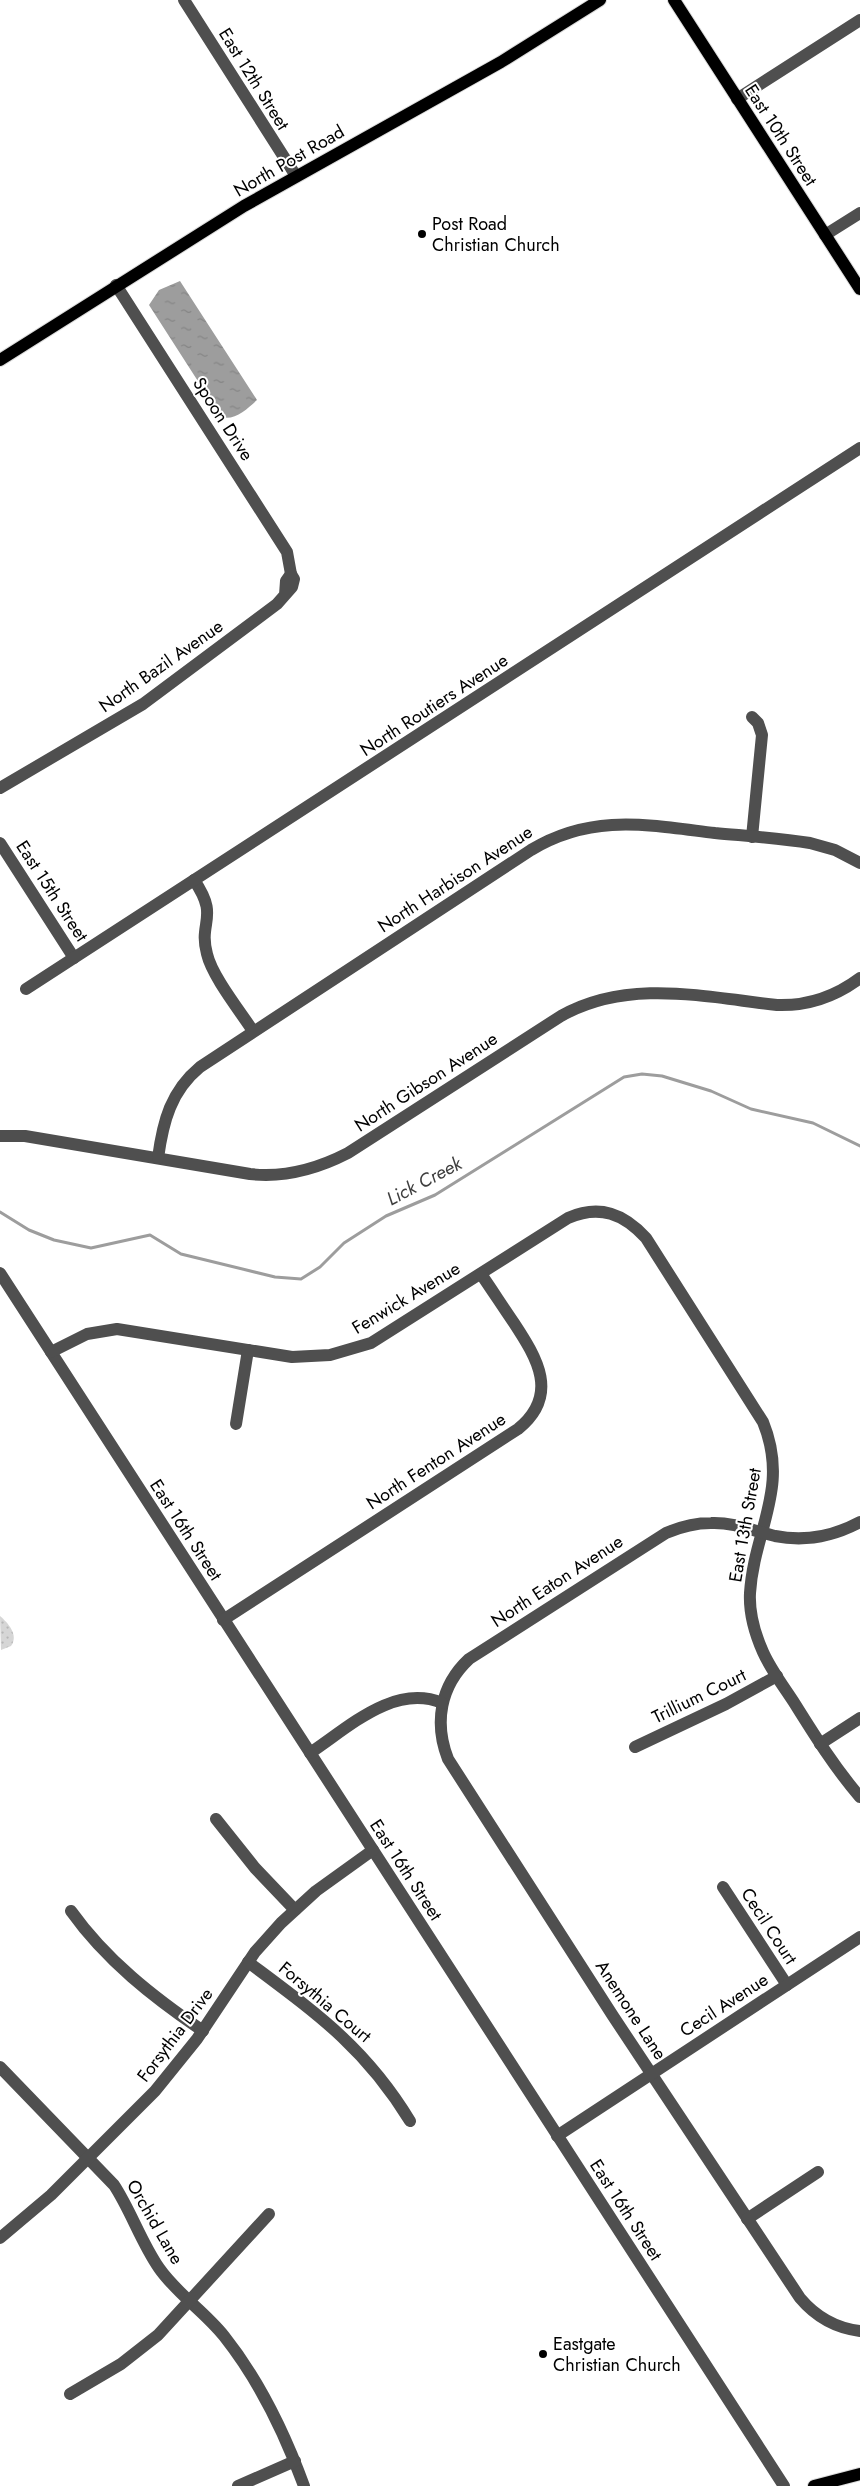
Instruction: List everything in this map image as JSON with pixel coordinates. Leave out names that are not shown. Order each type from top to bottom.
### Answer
[{"type":"main road","name":"North Post Road","points":[[0,360],[116,285],[296,176],[501,62],[600,0]]},
{"type":"main road","name":"East 10th Street","points":[[674,0],[860,289]]},
{"type":"main road","points":[[814,2486],[860,2474]]},
{"type":"street","name":"East 12th Street","points":[[184,0],[296,176]]},
{"type":"street","points":[[737,99],[860,20]]},
{"type":"street","points":[[825,235],[860,213]]},
{"type":"street","name":"Spoon Drive","points":[[116,285],[287,552],[294,584],[285,595]]},
{"type":"street","name":"North Routiers Avenue","points":[[26,989],[860,448]]},
{"type":"street","name":"North Bazil Avenue","points":[[0,788],[154,696],[277,604],[285,595]]},
{"type":"street","points":[[752,717],[758,723],[762,735],[752,837]]},
{"type":"street","name":"North Harbison Avenue","points":[[158,1158],[165,1118],[180,1088],[200,1067],[531,850],[561,834],[592,826],[621,823],[821,846],[860,863]]},
{"type":"street","name":"East 15th Street","points":[[0,842],[74,958]]},
{"type":"street","points":[[194,880],[207,903],[209,918],[205,939],[208,960],[253,1031]]},
{"type":"street","name":"North Gibson Avenue","points":[[0,1136],[25,1136],[255,1174],[283,1175],[311,1169],[348,1153],[561,1016],[596,1000],[624,993],[653,992],[777,1005],[796,1004],[832,994],[860,978]]},
{"type":"street","name":"Fenwick Avenue","points":[[51,1352],[83,1336],[112,1330],[302,1357],[330,1356],[354,1350],[384,1336],[573,1216],[596,1212],[619,1216]]},
{"type":"street","name":"East 13th Street","points":[[619,1216],[632,1224],[646,1238],[763,1422],[772,1450],[774,1474],[750,1596],[758,1641],[777,1676],[820,1744],[860,1797]]},
{"type":"street","name":"East 16th Street","points":[[0,1273],[784,2486]]},
{"type":"street","name":"North Fenton Avenue","points":[[223,1620],[510,1434],[531,1415],[541,1392],[540,1368],[532,1350],[481,1274]]},
{"type":"street","points":[[236,1424],[248,1350]]},
{"type":"street","name":"North Eaton Avenue","points":[[442,1703],[456,1673],[473,1656],[663,1534],[686,1526],[711,1523],[730,1524],[794,1538],[813,1538],[841,1531],[860,1522]]},
{"type":"street","name":"Trillium Court","points":[[635,1747],[726,1704],[777,1676]]},
{"type":"street","points":[[310,1753],[389,1702],[418,1697],[442,1703]]},
{"type":"street","name":"Anemone Lane","points":[[442,1703],[440,1736],[448,1759],[800,2298],[810,2309],[826,2321],[848,2330],[860,2331]]},
{"type":"street","points":[[820,1744],[860,1718]]},
{"type":"street","points":[[216,1819],[255,1868],[295,1910]]},
{"type":"street","name":"Forsythia Drive","points":[[0,2238],[33,2212],[90,2158],[155,2091],[202,2031],[248,1962],[295,1910],[335,1876],[373,1850]]},
{"type":"street","name":"Cecil Court","points":[[723,1887],[787,1985]]},
{"type":"street","points":[[70,1911],[98,1945],[129,1975],[202,2031]]},
{"type":"street","name":"Cecil Avenue","points":[[558,2136],[860,1937]]},
{"type":"street","name":"Forsythia Court","points":[[248,1962],[314,2011],[356,2049],[384,2081],[410,2121]]},
{"type":"street","name":"Orchid Lane","points":[[0,2067],[90,2158],[120,2192],[159,2268],[190,2302],[213,2323],[232,2346],[270,2409],[295,2461],[304,2486]]},
{"type":"street","points":[[748,2219],[818,2172]]},
{"type":"street","points":[[70,2394],[100,2377],[142,2348],[190,2302],[269,2214]]},
{"type":"street","points":[[238,2486],[295,2461]]},
{"type":"shaded area","points":[[0,1616],[12,1630],[14,1638],[11,1646],[1,1650]]},
{"type":"water","points":[[180,281],[257,400],[236,416],[221,417],[149,305],[159,290]]},
{"type":"waterway","name":"Lick Creek","points":[[0,1212],[29,1230],[54,1240],[91,1248],[150,1235],[181,1254],[275,1277],[301,1279],[320,1267],[344,1243],[386,1216],[435,1195],[624,1077],[642,1074],[662,1076],[711,1091],[751,1109],[813,1123],[860,1146]]},
{"type":"place","name":"Post Road Christian Church","points":[[422,234]]},
{"type":"place","name":"Eastgate Christian Church","points":[[543,2354]]}]
